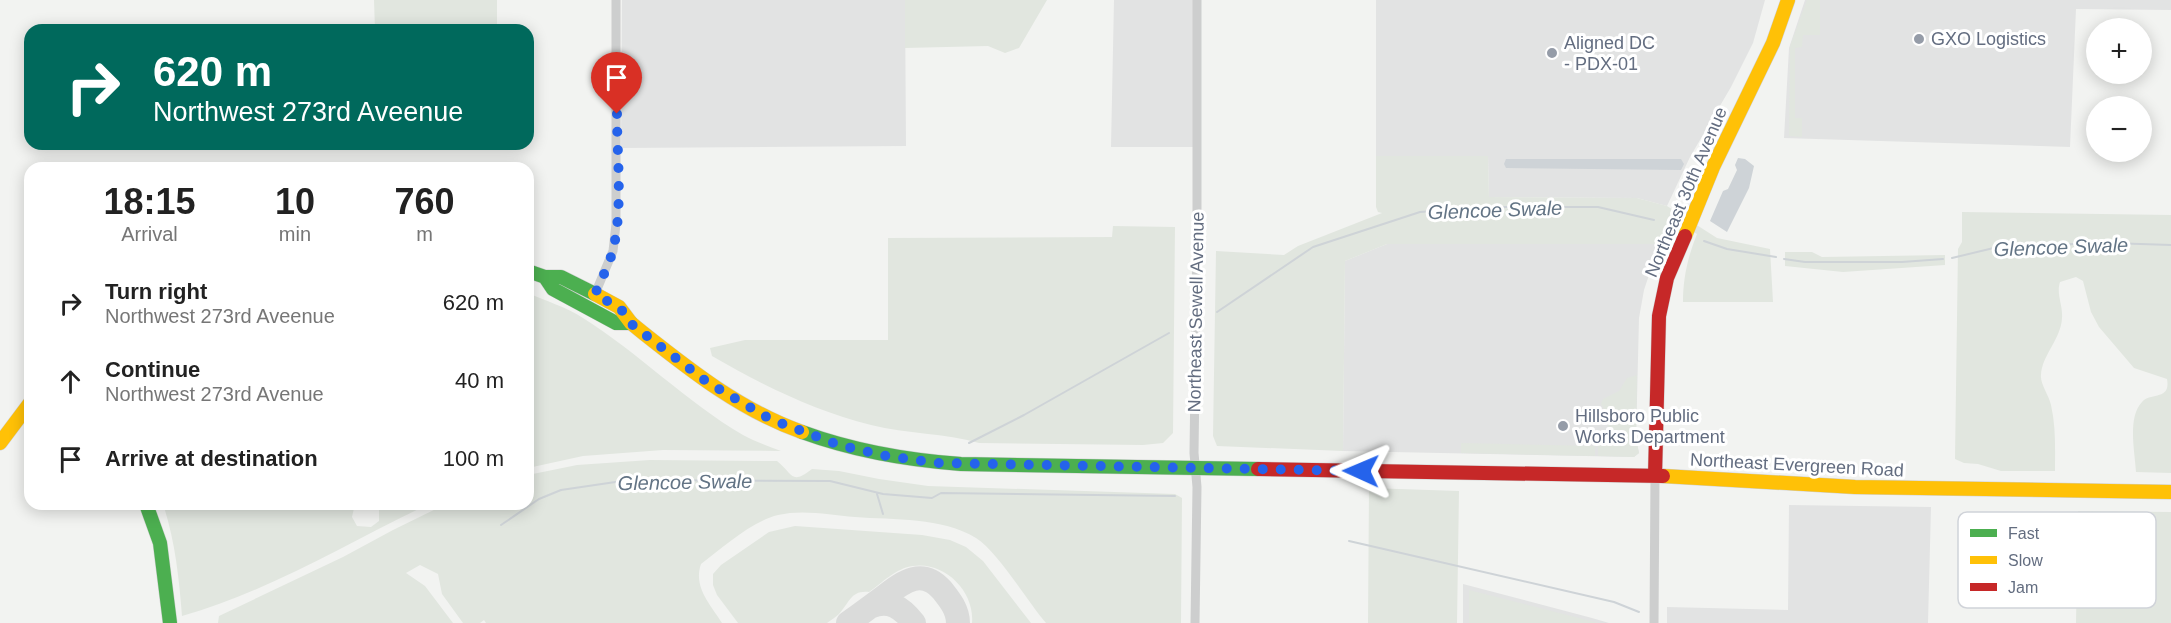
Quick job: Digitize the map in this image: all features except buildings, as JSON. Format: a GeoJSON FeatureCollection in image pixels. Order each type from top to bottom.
{"type":"FeatureCollection","features":[{"type":"Feature","properties":{"kind":"main road","name":"Northeast 30th Avenue"},"geometry":{"type":"LineString","coordinates":[[1655,476],[1657,339],[1659,316],[1667,279],[1709,174],[1773,43],[1788,0]]}},
{"type":"Feature","properties":{"kind":"main road","name":"Northeast Evergreen Road"},"geometry":{"type":"LineString","coordinates":[[534,273],[545,277],[561,277],[621,309],[630,323],[707,382],[748,408],[792,429],[863,451],[912,461],[961,464],[1655,476],[1855,488],[2171,492]]}},
{"type":"Feature","properties":{"kind":"main road","name":"Northeast Evergreen Road"},"geometry":{"type":"LineString","coordinates":[[545,277],[554,289],[616,323],[630,323]]}},
{"type":"Feature","properties":{"kind":"main road"},"geometry":{"type":"LineString","coordinates":[[0,443],[24,411]]}},
{"type":"Feature","properties":{"kind":"main road"},"geometry":{"type":"LineString","coordinates":[[148,510],[160,543],[170,623]]}},
{"type":"Feature","properties":{"kind":"street"},"geometry":{"type":"LineString","coordinates":[[595,294],[613,251],[618,199],[616,0]]}},
{"type":"Feature","properties":{"kind":"street","name":"Northeast Sewell Avenue"},"geometry":{"type":"LineString","coordinates":[[1195,623],[1197,0]]}},
{"type":"Feature","properties":{"kind":"street","name":"Northeast 30th Avenue"},"geometry":{"type":"LineString","coordinates":[[1654,623],[1655,476]]}},
{"type":"Feature","properties":{"kind":"shaded area"},"geometry":{"type":"Polygon","coordinates":[[[374,0],[497,0],[497,24],[375,24],[374,0]]]}},
{"type":"Feature","properties":{"kind":"shaded area"},"geometry":{"type":"Polygon","coordinates":[[[622,0],[905,0],[906,146],[621,148],[622,0]]]}},
{"type":"Feature","properties":{"kind":"shaded area"},"geometry":{"type":"Polygon","coordinates":[[[905,0],[1047,0],[1019,48],[1005,53],[988,46],[905,48],[905,0]]]}},
{"type":"Feature","properties":{"kind":"shaded area"},"geometry":{"type":"Polygon","coordinates":[[[1114,0],[1193,0],[1195,147],[1111,147],[1114,0]]]}},
{"type":"Feature","properties":{"kind":"shaded area"},"geometry":{"type":"Polygon","coordinates":[[[1376,0],[1765,0],[1753,43],[1731,87],[1690,157],[1667,206],[1637,198],[1489,197],[1488,156],[1376,156],[1376,0]]]}},
{"type":"Feature","properties":{"kind":"shaded area"},"geometry":{"type":"Polygon","coordinates":[[[1805,0],[2171,0],[2171,10],[2076,9],[2070,147],[1784,138],[1789,48],[1805,0]]]}},
{"type":"Feature","properties":{"kind":"shaded area"},"geometry":{"type":"Polygon","coordinates":[[[1807,0],[1820,0],[1820,35],[1803,35],[1802,47],[1795,48],[1795,118],[1802,118],[1802,137],[1789,136],[1790,46],[1807,0]]]}},
{"type":"Feature","properties":{"kind":"shaded area"},"geometry":{"type":"Polygon","coordinates":[[[1376,156],[1488,156],[1489,197],[1637,198],[1667,206],[1717,238],[1770,249],[1773,302],[1683,302],[1687,267],[1697,234],[1676,221],[1671,244],[1387,244],[1345,261],[1343,451],[1217,446],[1213,436],[1216,251],[1284,255],[1298,246],[1382,213],[1378,212],[1376,207],[1376,156]]]}},
{"type":"Feature","properties":{"kind":"shaded area"},"geometry":{"type":"Polygon","coordinates":[[[1738,158],[1745,159],[1754,166],[1749,188],[1727,232],[1710,221],[1723,191],[1728,189],[1737,170],[1735,165],[1738,158]]]}},
{"type":"Feature","properties":{"kind":"shaded area"},"geometry":{"type":"Polygon","coordinates":[[[1506,159],[1681,159],[1684,164],[1681,170],[1506,168],[1504,164],[1506,159]]]}},
{"type":"Feature","properties":{"kind":"shaded area"},"geometry":{"type":"Polygon","coordinates":[[[1962,212],[2171,215],[2171,473],[2136,472],[2133,436],[2137,409],[2146,399],[2166,390],[2167,379],[2134,368],[2099,327],[2091,312],[2083,281],[2076,277],[2060,282],[2061,326],[2041,375],[2053,413],[2055,471],[2001,471],[1955,459],[1958,249],[1962,242],[1962,212]]]}},
{"type":"Feature","properties":{"kind":"shaded area"},"geometry":{"type":"Polygon","coordinates":[[[1113,226],[1175,227],[1173,433],[1163,443],[1143,445],[979,443],[953,437],[885,428],[809,405],[712,356],[710,348],[745,340],[888,340],[888,238],[1112,237],[1113,226]]]}},
{"type":"Feature","properties":{"kind":"shaded area"},"geometry":{"type":"Polygon","coordinates":[[[1387,244],[1671,244],[1661,269],[1652,266],[1644,290],[1639,318],[1636,439],[1639,453],[1634,457],[1343,451],[1345,261],[1387,244]]]}},
{"type":"Feature","properties":{"kind":"shaded area"},"geometry":{"type":"Polygon","coordinates":[[[1785,252],[1812,252],[1822,257],[1945,255],[1945,265],[1843,272],[1785,266],[1785,252]]]}},
{"type":"Feature","properties":{"kind":"shaded area"},"geometry":{"type":"Polygon","coordinates":[[[534,295],[583,318],[722,422],[747,437],[781,451],[663,450],[583,456],[534,467],[534,295]]]}},
{"type":"Feature","properties":{"kind":"shaded area"},"geometry":{"type":"Polygon","coordinates":[[[1637,375],[1636,439],[1639,453],[1634,457],[1598,456],[1598,443],[1608,439],[1608,416],[1601,404],[1603,399],[1619,391],[1627,378],[1637,375]]]}},
{"type":"Feature","properties":{"kind":"shaded area"},"geometry":{"type":"Polygon","coordinates":[[[1461,443],[1595,446],[1595,456],[1461,453],[1461,443]]]}},
{"type":"Feature","properties":{"kind":"shaded area"},"geometry":{"type":"Polygon","coordinates":[[[650,460],[777,461],[796,477],[812,469],[839,471],[928,486],[1175,494],[1182,498],[1181,623],[1046,623],[994,554],[976,538],[963,531],[917,521],[807,512],[787,513],[768,518],[738,536],[701,564],[699,580],[701,588],[722,623],[486,623],[484,620],[480,623],[463,623],[442,594],[438,574],[420,565],[406,573],[425,586],[453,623],[218,623],[219,616],[343,557],[434,510],[534,510],[534,474],[577,465],[650,460]]]}},
{"type":"Feature","properties":{"kind":"shaded area"},"geometry":{"type":"Polygon","coordinates":[[[1369,488],[1459,491],[1457,623],[1368,623],[1369,488]]]}},
{"type":"Feature","properties":{"kind":"shaded area"},"geometry":{"type":"Polygon","coordinates":[[[1789,505],[1931,507],[1928,623],[1667,623],[1667,607],[1788,610],[1789,505]]]}},
{"type":"Feature","properties":{"kind":"shaded area"},"geometry":{"type":"Polygon","coordinates":[[[165,510],[354,510],[352,517],[357,526],[371,527],[379,521],[379,510],[417,510],[277,580],[215,606],[182,616],[171,531],[165,510]]]}},
{"type":"Feature","properties":{"kind":"shaded area"},"geometry":{"type":"Polygon","coordinates":[[[2078,511],[2171,512],[2171,623],[2076,623],[2076,608],[2156,608],[2156,512],[2078,511]]]}},
{"type":"Feature","properties":{"kind":"shaded area"},"geometry":{"type":"Polygon","coordinates":[[[795,526],[922,535],[950,540],[966,547],[983,561],[1031,623],[972,623],[972,611],[968,600],[955,581],[936,568],[913,566],[889,576],[869,592],[854,595],[839,614],[827,623],[738,623],[717,595],[713,585],[713,574],[721,565],[769,532],[795,526]]]}},
{"type":"Feature","properties":{"kind":"shaded area"},"geometry":{"type":"Polygon","coordinates":[[[1463,584],[1592,618],[1609,623],[1463,623],[1463,584]]]}},
{"type":"Feature","properties":{"kind":"shaded area"},"geometry":{"type":"Polygon","coordinates":[[[1469,590],[1598,623],[1469,623],[1469,590]]]}},
{"type":"Feature","properties":{"kind":"waterway","name":"Glencoe Swale"},"geometry":{"type":"LineString","coordinates":[[1217,312],[1313,247],[1420,212],[1490,207],[1598,207],[1654,220]]}},
{"type":"Feature","properties":{"kind":"waterway","name":"Glencoe Swale"},"geometry":{"type":"LineString","coordinates":[[1704,241],[1727,249],[1776,257]]}},
{"type":"Feature","properties":{"kind":"waterway","name":"Glencoe Swale"},"geometry":{"type":"LineString","coordinates":[[1952,258],[2002,246],[2110,243],[2171,245]]}},
{"type":"Feature","properties":{"kind":"waterway","name":"Glencoe Swale"},"geometry":{"type":"LineString","coordinates":[[1784,259],[1805,262],[1902,262],[1943,259]]}},
{"type":"Feature","properties":{"kind":"waterway","name":"Glencoe Swale"},"geometry":{"type":"LineString","coordinates":[[969,443],[1024,415],[1169,333]]}},
{"type":"Feature","properties":{"kind":"waterway","name":"Glencoe Swale"},"geometry":{"type":"LineString","coordinates":[[534,502],[561,490],[629,480],[830,481],[883,494],[932,498],[941,493],[1175,496]]}},
{"type":"Feature","properties":{"kind":"waterway","name":"Glencoe Swale"},"geometry":{"type":"LineString","coordinates":[[877,494],[883,514]]}},
{"type":"Feature","properties":{"kind":"waterway","name":"Glencoe Swale"},"geometry":{"type":"LineString","coordinates":[[501,525],[523,510]]}},
{"type":"Feature","properties":{"kind":"waterway"},"geometry":{"type":"LineString","coordinates":[[1349,541],[1614,602],[1639,612]]}},
{"type":"Feature","properties":{"kind":"taxiway"},"geometry":{"type":"LineString","coordinates":[[848,623],[896,587],[919,578],[934,583],[942,590],[955,609],[958,623]]}},
{"type":"Feature","properties":{"kind":"taxiway"},"geometry":{"type":"LineString","coordinates":[[870,607],[877,604],[895,606],[914,623]]}},
{"type":"Feature","properties":{"kind":"traffic: fast"},"geometry":{"type":"LineString","coordinates":[[534,273],[545,277],[553,289],[616,323],[631,323]]}},
{"type":"Feature","properties":{"kind":"traffic: fast"},"geometry":{"type":"LineString","coordinates":[[545,277],[561,277],[595,294]]}},
{"type":"Feature","properties":{"kind":"traffic: fast"},"geometry":{"type":"LineString","coordinates":[[802,432],[880,454],[961,464],[1258,469]]}},
{"type":"Feature","properties":{"kind":"traffic: fast"},"geometry":{"type":"LineString","coordinates":[[148,510],[160,543],[170,623]]}},
{"type":"Feature","properties":{"kind":"traffic: slow"},"geometry":{"type":"LineString","coordinates":[[1685,236],[1713,167],[1773,43],[1788,0]]}},
{"type":"Feature","properties":{"kind":"traffic: slow"},"geometry":{"type":"LineString","coordinates":[[595,294],[619,307],[631,323],[718,389],[759,413],[802,432]]}},
{"type":"Feature","properties":{"kind":"traffic: slow"},"geometry":{"type":"LineString","coordinates":[[0,443],[24,411]]}},
{"type":"Feature","properties":{"kind":"traffic: slow"},"geometry":{"type":"LineString","coordinates":[[1663,476],[1855,487],[2171,492]]}},
{"type":"Feature","properties":{"kind":"traffic: jam"},"geometry":{"type":"LineString","coordinates":[[1655,476],[1659,316],[1667,278],[1685,236]]}},
{"type":"Feature","properties":{"kind":"traffic: jam"},"geometry":{"type":"LineString","coordinates":[[1258,469],[1663,476]]}},
{"type":"Feature","properties":{"kind":"place","name":"GXO Logistics"},"geometry":{"type":"Point","coordinates":[1919,39]}},
{"type":"Feature","properties":{"kind":"place","name":"Aligned DC - PDX-01"},"geometry":{"type":"Point","coordinates":[1552,53]}},
{"type":"Feature","properties":{"kind":"place","name":"Hillsboro Public Works Department"},"geometry":{"type":"Point","coordinates":[1563,426]}},
{"type":"Feature","properties":{"kind":"route"},"geometry":{"type":"LineString","coordinates":[[617,114],[618,199],[615,238],[613,251],[595,294],[621,309],[630,323],[707,382],[770,419],[839,445],[912,461],[961,464],[1361,471]]}}]}
